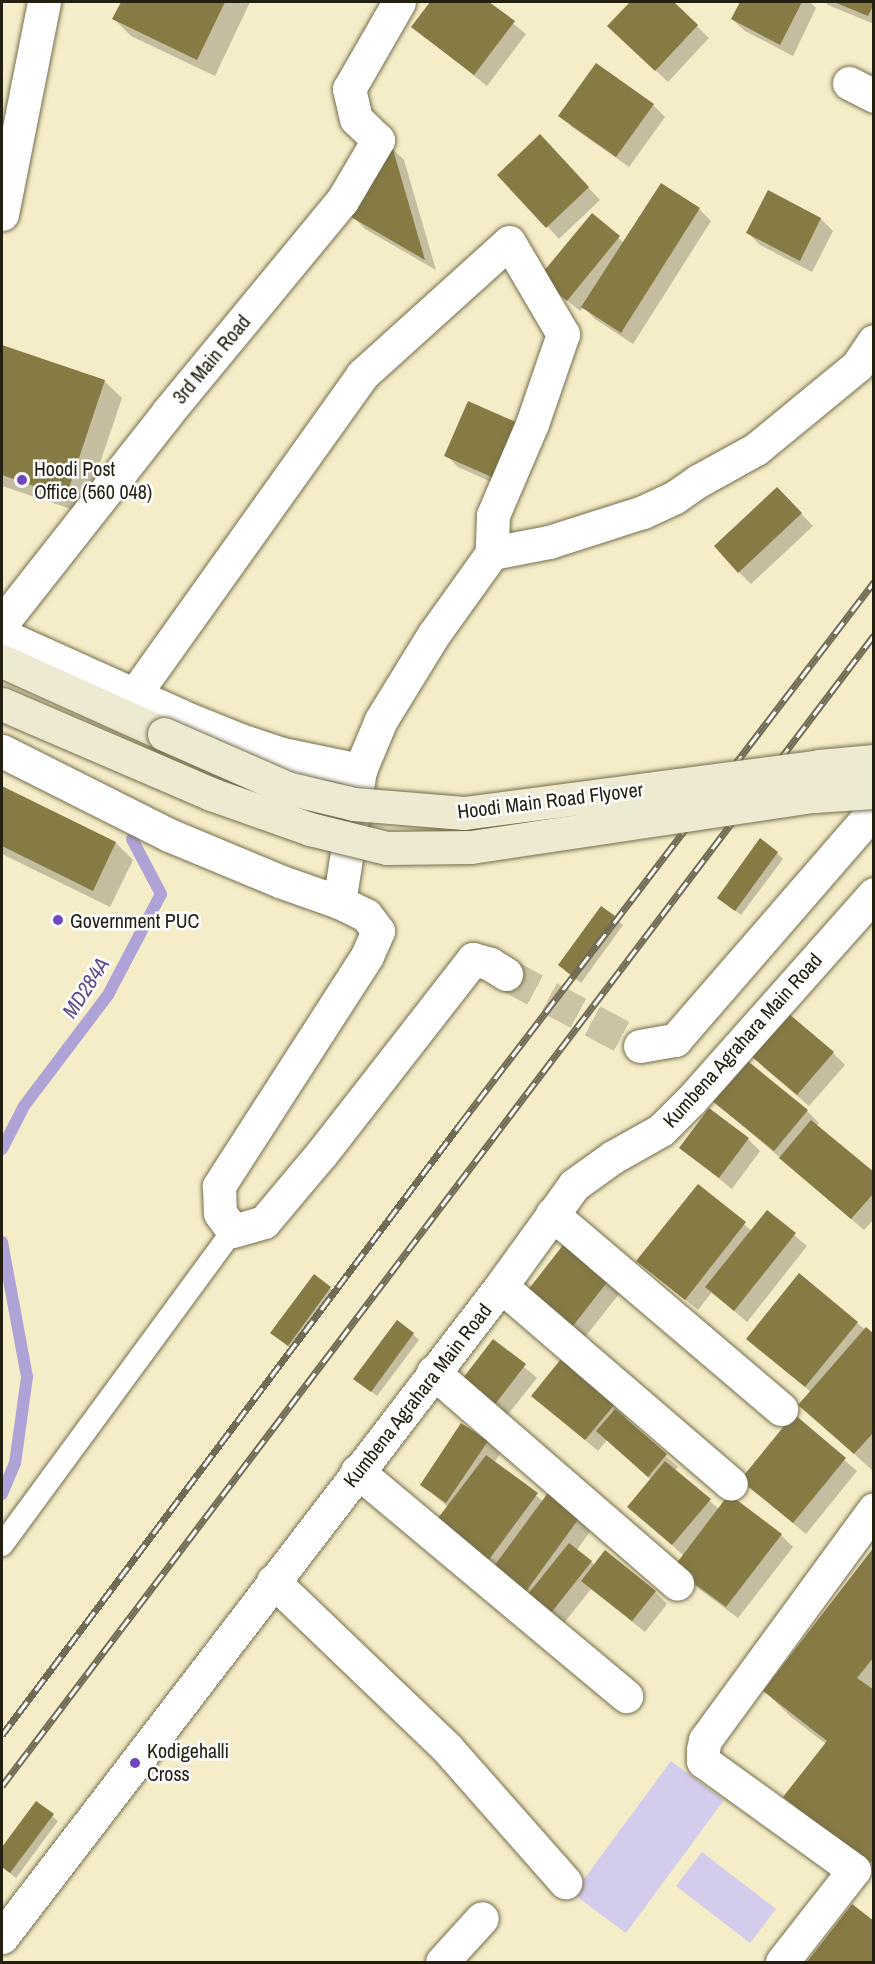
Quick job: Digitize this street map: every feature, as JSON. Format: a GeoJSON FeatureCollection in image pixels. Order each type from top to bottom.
{"type":"FeatureCollection","features":[{"type":"Feature","properties":{"kind":"main road","name":"Hoodi Main Road Flyover"},"geometry":{"type":"LineString","coordinates":[[2,661],[287,788],[354,804],[464,813],[819,766],[873,761]]}},
{"type":"Feature","properties":{"kind":"main road","name":"Hoodi Main Road Flyover"},"geometry":{"type":"LineString","coordinates":[[2,704],[210,794],[310,829],[387,848],[471,847],[814,796],[873,792]]}},
{"type":"Feature","properties":{"kind":"street"},"geometry":{"type":"LineString","coordinates":[[2,214],[44,2]]}},
{"type":"Feature","properties":{"kind":"street","name":"3rd Main Road"},"geometry":{"type":"LineString","coordinates":[[2,623],[167,413],[342,201],[378,140],[356,119],[349,89],[399,2]]}},
{"type":"Feature","properties":{"kind":"street"},"geometry":{"type":"LineString","coordinates":[[134,695],[362,375],[509,242],[563,334],[532,424],[493,515],[492,553],[434,634],[381,720],[360,770],[339,902]]}},
{"type":"Feature","properties":{"kind":"street"},"geometry":{"type":"LineString","coordinates":[[492,553],[549,542],[644,512],[675,497],[698,481],[756,449],[857,366],[873,341]]}},
{"type":"Feature","properties":{"kind":"street"},"geometry":{"type":"LineString","coordinates":[[2,634],[134,695],[240,740],[282,754],[360,770]]}},
{"type":"Feature","properties":{"kind":"street"},"geometry":{"type":"LineString","coordinates":[[2,751],[169,835],[282,882],[339,902],[366,915],[378,932],[366,956],[219,1186],[220,1213],[233,1231],[264,1222],[322,1153],[473,959],[490,964],[506,974]]}},
{"type":"Feature","properties":{"kind":"street"},"geometry":{"type":"LineString","coordinates":[[640,1046],[675,1040],[873,810]]}},
{"type":"Feature","properties":{"kind":"street","name":"Kumbena Agrahara Main Road"},"geometry":{"type":"LineString","coordinates":[[2,1937],[433,1372],[501,1287],[574,1185],[614,1157],[661,1130],[692,1099],[873,894]]}},
{"type":"Feature","properties":{"kind":"street"},"geometry":{"type":"LineString","coordinates":[[552,1214],[782,1409]]}},
{"type":"Feature","properties":{"kind":"street"},"geometry":{"type":"LineString","coordinates":[[501,1287],[732,1484]]}},
{"type":"Feature","properties":{"kind":"street"},"geometry":{"type":"LineString","coordinates":[[433,1372],[677,1583]]}},
{"type":"Feature","properties":{"kind":"street"},"geometry":{"type":"LineString","coordinates":[[357,1471],[626,1696]]}},
{"type":"Feature","properties":{"kind":"street"},"geometry":{"type":"LineString","coordinates":[[782,1962],[854,1870],[703,1761],[705,1740],[873,1509]]}},
{"type":"Feature","properties":{"kind":"street"},"geometry":{"type":"LineString","coordinates":[[273,1581],[447,1748],[565,1882]]}},
{"type":"Feature","properties":{"kind":"street"},"geometry":{"type":"LineString","coordinates":[[442,1962],[482,1918]]}},
{"type":"Feature","properties":{"kind":"lane"},"geometry":{"type":"LineString","coordinates":[[2,1545],[233,1231]]}},
{"type":"Feature","properties":{"kind":"shaded area"},"geometry":{"type":"Polygon","coordinates":[[[671,1761],[724,1800],[626,1933],[573,1894],[671,1761]]]}},
{"type":"Feature","properties":{"kind":"shaded area"},"geometry":{"type":"Polygon","coordinates":[[[702,1852],[776,1909],[750,1943],[676,1886],[702,1852]]]}},
{"type":"Feature","properties":{"kind":"building"},"geometry":{"type":"Polygon","coordinates":[[[121,2],[225,2],[197,60],[112,19],[121,2]]]}},
{"type":"Feature","properties":{"kind":"building"},"geometry":{"type":"Polygon","coordinates":[[[430,2],[489,2],[515,21],[474,75],[411,27],[430,2]]]}},
{"type":"Feature","properties":{"kind":"building"},"geometry":{"type":"Polygon","coordinates":[[[630,2],[674,2],[698,25],[655,71],[607,26],[630,2]]]}},
{"type":"Feature","properties":{"kind":"building"},"geometry":{"type":"Polygon","coordinates":[[[740,2],[802,2],[780,45],[731,19],[740,2]]]}},
{"type":"Feature","properties":{"kind":"building"},"geometry":{"type":"Polygon","coordinates":[[[834,2],[874,2],[874,4],[868,16],[834,2]]]}},
{"type":"Feature","properties":{"kind":"building"},"geometry":{"type":"Polygon","coordinates":[[[596,63],[654,104],[616,157],[558,116],[596,63]]]}},
{"type":"Feature","properties":{"kind":"building"},"geometry":{"type":"Polygon","coordinates":[[[540,134],[589,187],[546,228],[497,175],[540,134]]]}},
{"type":"Feature","properties":{"kind":"building"},"geometry":{"type":"Polygon","coordinates":[[[392,146],[425,260],[351,217],[392,146]]]}},
{"type":"Feature","properties":{"kind":"building"},"geometry":{"type":"Polygon","coordinates":[[[661,183],[700,208],[621,333],[581,307],[661,183]]]}},
{"type":"Feature","properties":{"kind":"building"},"geometry":{"type":"Polygon","coordinates":[[[768,190],[821,218],[800,261],[746,233],[768,190]]]}},
{"type":"Feature","properties":{"kind":"building"},"geometry":{"type":"Polygon","coordinates":[[[592,213],[620,236],[567,301],[539,277],[592,213]]]}},
{"type":"Feature","properties":{"kind":"building"},"geometry":{"type":"Polygon","coordinates":[[[2,345],[105,380],[66,497],[2,475],[2,345]]]}},
{"type":"Feature","properties":{"kind":"building"},"geometry":{"type":"Polygon","coordinates":[[[468,401],[518,423],[494,478],[444,456],[468,401]]]}},
{"type":"Feature","properties":{"kind":"building"},"geometry":{"type":"Polygon","coordinates":[[[777,487],[802,513],[738,573],[714,546],[777,487]]]}},
{"type":"Feature","properties":{"kind":"building"},"geometry":{"type":"Polygon","coordinates":[[[2,786],[116,842],[93,891],[2,846],[2,786]]]}},
{"type":"Feature","properties":{"kind":"building"},"geometry":{"type":"Polygon","coordinates":[[[760,838],[778,852],[735,911],[717,898],[760,838]]]}},
{"type":"Feature","properties":{"kind":"building"},"geometry":{"type":"Polygon","coordinates":[[[601,906],[618,918],[575,978],[558,965],[601,906]]]}},
{"type":"Feature","properties":{"kind":"building"},"geometry":{"type":"Polygon","coordinates":[[[782,1008],[834,1052],[797,1095],[745,1051],[782,1008]]]}},
{"type":"Feature","properties":{"kind":"building"},"geometry":{"type":"Polygon","coordinates":[[[744,1058],[808,1110],[774,1151],[711,1100],[744,1058]]]}},
{"type":"Feature","properties":{"kind":"building"},"geometry":{"type":"Polygon","coordinates":[[[709,1108],[749,1138],[719,1178],[679,1148],[709,1108]]]}},
{"type":"Feature","properties":{"kind":"building"},"geometry":{"type":"Polygon","coordinates":[[[811,1120],[874,1172],[874,1193],[851,1219],[779,1158],[811,1120]]]}},
{"type":"Feature","properties":{"kind":"building"},"geometry":{"type":"Polygon","coordinates":[[[698,1184],[746,1222],[685,1300],[636,1261],[698,1184]]]}},
{"type":"Feature","properties":{"kind":"building"},"geometry":{"type":"Polygon","coordinates":[[[767,1210],[796,1233],[734,1311],[705,1287],[767,1210]]]}},
{"type":"Feature","properties":{"kind":"building"},"geometry":{"type":"Polygon","coordinates":[[[567,1240],[612,1276],[569,1331],[524,1295],[567,1240]]]}},
{"type":"Feature","properties":{"kind":"building"},"geometry":{"type":"Polygon","coordinates":[[[799,1273],[858,1322],[805,1387],[746,1339],[799,1273]]]}},
{"type":"Feature","properties":{"kind":"building"},"geometry":{"type":"Polygon","coordinates":[[[314,1274],[331,1287],[288,1346],[270,1333],[314,1274]]]}},
{"type":"Feature","properties":{"kind":"building"},"geometry":{"type":"Polygon","coordinates":[[[397,1320],[414,1333],[371,1392],[353,1379],[397,1320]]]}},
{"type":"Feature","properties":{"kind":"building"},"geometry":{"type":"Polygon","coordinates":[[[866,1327],[874,1334],[874,1432],[854,1454],[798,1405],[866,1327]]]}},
{"type":"Feature","properties":{"kind":"building"},"geometry":{"type":"Polygon","coordinates":[[[493,1339],[526,1364],[493,1407],[460,1382],[493,1339]]]}},
{"type":"Feature","properties":{"kind":"building"},"geometry":{"type":"Polygon","coordinates":[[[561,1359],[615,1404],[585,1440],[531,1396],[561,1359]]]}},
{"type":"Feature","properties":{"kind":"building"},"geometry":{"type":"Polygon","coordinates":[[[615,1409],[667,1454],[648,1477],[596,1431],[615,1409]]]}},
{"type":"Feature","properties":{"kind":"building"},"geometry":{"type":"Polygon","coordinates":[[[794,1414],[846,1458],[793,1523],[740,1480],[794,1414]]]}},
{"type":"Feature","properties":{"kind":"building"},"geometry":{"type":"Polygon","coordinates":[[[461,1423],[488,1441],[446,1503],[420,1485],[461,1423]]]}},
{"type":"Feature","properties":{"kind":"building"},"geometry":{"type":"Polygon","coordinates":[[[486,1455],[538,1493],[485,1565],[432,1526],[486,1455]]]}},
{"type":"Feature","properties":{"kind":"building"},"geometry":{"type":"Polygon","coordinates":[[[665,1461],[711,1499],[672,1545],[627,1507],[665,1461]]]}},
{"type":"Feature","properties":{"kind":"building"},"geometry":{"type":"Polygon","coordinates":[[[553,1486],[585,1510],[522,1597],[489,1573],[553,1486]]]}},
{"type":"Feature","properties":{"kind":"building"},"geometry":{"type":"Polygon","coordinates":[[[729,1494],[782,1534],[726,1607],[673,1568],[729,1494]]]}},
{"type":"Feature","properties":{"kind":"building"},"geometry":{"type":"Polygon","coordinates":[[[569,1543],[592,1561],[547,1618],[524,1599],[569,1543]]]}},
{"type":"Feature","properties":{"kind":"building"},"geometry":{"type":"Polygon","coordinates":[[[874,1547],[874,1657],[857,1678],[874,1690],[874,1859],[869,1864],[783,1797],[827,1741],[763,1691],[874,1547]]]}},
{"type":"Feature","properties":{"kind":"building"},"geometry":{"type":"Polygon","coordinates":[[[605,1550],[656,1591],[632,1621],[581,1581],[605,1550]]]}},
{"type":"Feature","properties":{"kind":"building"},"geometry":{"type":"Polygon","coordinates":[[[36,1801],[54,1814],[10,1873],[2,1867],[2,1847],[36,1801]]]}},
{"type":"Feature","properties":{"kind":"building"},"geometry":{"type":"Polygon","coordinates":[[[852,1904],[874,1921],[874,1962],[807,1962],[852,1904]]]}},
{"type":"Feature","properties":{"kind":"waterway","name":"MD284A"},"geometry":{"type":"LineString","coordinates":[[2,1149],[24,1106],[108,995],[161,894],[132,839]]}},
{"type":"Feature","properties":{"kind":"waterway","name":"MD284A"},"geometry":{"type":"LineString","coordinates":[[2,1242],[27,1377],[15,1463],[2,1494]]}},
{"type":"Feature","properties":{"kind":"tunnel"},"geometry":{"type":"LineString","coordinates":[[506,974],[640,1046]]}},
{"type":"Feature","properties":{"kind":"railway"},"geometry":{"type":"LineString","coordinates":[[2,1735],[461,1123],[874,582]]}},
{"type":"Feature","properties":{"kind":"railway"},"geometry":{"type":"LineString","coordinates":[[2,1786],[874,635]]}},
{"type":"Feature","properties":{"kind":"place","name":"Hoodi Post Office (560 048)"},"geometry":{"type":"Point","coordinates":[22,480]}},
{"type":"Feature","properties":{"kind":"place","name":"Government PUC"},"geometry":{"type":"Point","coordinates":[58,920]}},
{"type":"Feature","properties":{"kind":"place","name":"Kodigehalli Cross"},"geometry":{"type":"Point","coordinates":[135,1763]}}]}
